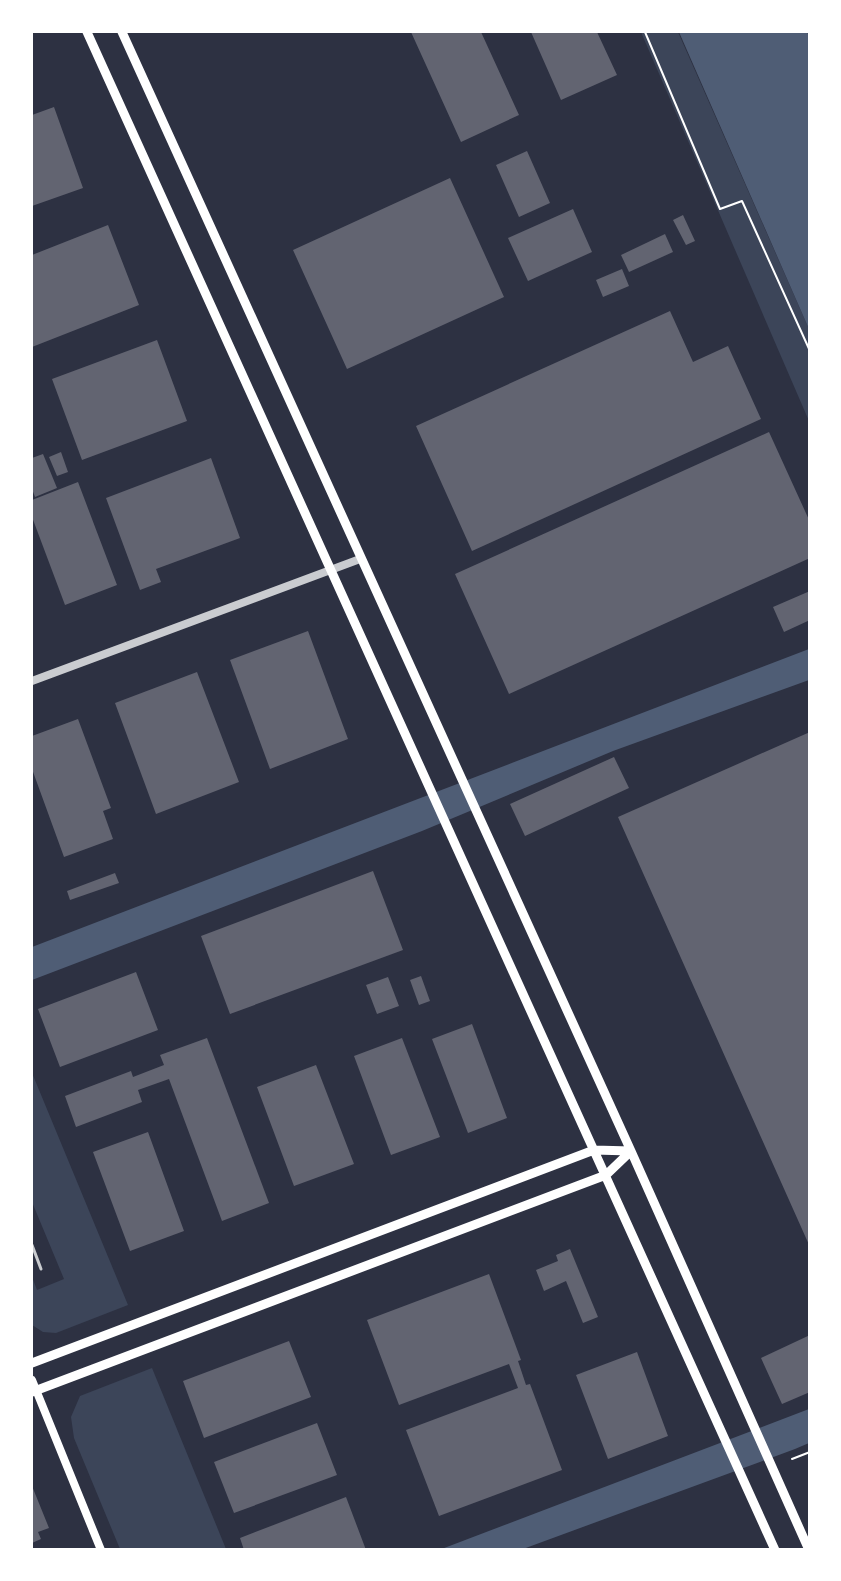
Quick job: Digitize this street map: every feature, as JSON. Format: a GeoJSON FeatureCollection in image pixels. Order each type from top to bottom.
{"type":"FeatureCollection","features":[{"type":"Feature","properties":{"kind":"main road"},"geometry":{"type":"LineString","coordinates":[[87,32],[775,1550]]}},
{"type":"Feature","properties":{"kind":"main road"},"geometry":{"type":"LineString","coordinates":[[122,32],[360,559],[632,1151],[809,1550]]}},
{"type":"Feature","properties":{"kind":"main road"},"geometry":{"type":"LineString","coordinates":[[32,1363],[594,1150],[632,1151]]}},
{"type":"Feature","properties":{"kind":"main road"},"geometry":{"type":"LineString","coordinates":[[34,1391],[606,1175],[632,1151]]}},
{"type":"Feature","properties":{"kind":"main road"},"geometry":{"type":"LineString","coordinates":[[32,1380],[34,1391],[101,1550]]}},
{"type":"Feature","properties":{"kind":"street"},"geometry":{"type":"LineString","coordinates":[[32,681],[360,559]]}},
{"type":"Feature","properties":{"kind":"lane"},"geometry":{"type":"LineString","coordinates":[[32,1245],[41,1269]]}},
{"type":"Feature","properties":{"kind":"path"},"geometry":{"type":"LineString","coordinates":[[645,32],[720,209],[742,201],[810,351]]}},
{"type":"Feature","properties":{"kind":"path"},"geometry":{"type":"LineString","coordinates":[[792,1459],[810,1452]]}},
{"type":"Feature","properties":{"kind":"shaded area"},"geometry":{"type":"Polygon","coordinates":[[[641,32],[678,32],[809,329],[809,421],[641,32]]]}},
{"type":"Feature","properties":{"kind":"shaded area"},"geometry":{"type":"Polygon","coordinates":[[[679,32],[807,32],[809,36],[809,329],[679,32]]]}},
{"type":"Feature","properties":{"kind":"shaded area"},"geometry":{"type":"Polygon","coordinates":[[[809,649],[809,680],[613,751],[422,831],[32,980],[32,947],[809,649]]]}},
{"type":"Feature","properties":{"kind":"shaded area"},"geometry":{"type":"Polygon","coordinates":[[[32,1073],[128,1305],[56,1333],[43,1332],[32,1325],[32,1277],[37,1290],[64,1279],[32,1202],[32,1073]]]}},
{"type":"Feature","properties":{"kind":"shaded area"},"geometry":{"type":"Polygon","coordinates":[[[152,1368],[226,1549],[120,1549],[74,1438],[71,1417],[80,1396],[152,1368]]]}},
{"type":"Feature","properties":{"kind":"shaded area"},"geometry":{"type":"Polygon","coordinates":[[[809,1409],[809,1443],[795,1449],[523,1549],[439,1550],[809,1409]]]}},
{"type":"Feature","properties":{"kind":"building"},"geometry":{"type":"Polygon","coordinates":[[[411,32],[481,32],[519,115],[461,142],[411,32]]]}},
{"type":"Feature","properties":{"kind":"building"},"geometry":{"type":"Polygon","coordinates":[[[531,32],[597,32],[617,75],[561,100],[531,32]]]}},
{"type":"Feature","properties":{"kind":"building"},"geometry":{"type":"Polygon","coordinates":[[[54,107],[83,188],[32,206],[32,115],[54,107]]]}},
{"type":"Feature","properties":{"kind":"building"},"geometry":{"type":"Polygon","coordinates":[[[527,151],[550,203],[519,217],[496,165],[527,151]]]}},
{"type":"Feature","properties":{"kind":"building"},"geometry":{"type":"Polygon","coordinates":[[[450,178],[504,297],[347,369],[293,250],[450,178]]]}},
{"type":"Feature","properties":{"kind":"building"},"geometry":{"type":"Polygon","coordinates":[[[573,209],[592,252],[528,281],[508,238],[573,209]]]}},
{"type":"Feature","properties":{"kind":"building"},"geometry":{"type":"Polygon","coordinates":[[[683,215],[695,241],[686,245],[673,220],[683,215]]]}},
{"type":"Feature","properties":{"kind":"building"},"geometry":{"type":"Polygon","coordinates":[[[108,225],[139,305],[32,347],[32,255],[108,225]]]}},
{"type":"Feature","properties":{"kind":"building"},"geometry":{"type":"Polygon","coordinates":[[[665,234],[673,252],[629,272],[621,255],[665,234]]]}},
{"type":"Feature","properties":{"kind":"building"},"geometry":{"type":"Polygon","coordinates":[[[622,269],[629,286],[603,297],[596,280],[622,269]]]}},
{"type":"Feature","properties":{"kind":"building"},"geometry":{"type":"Polygon","coordinates":[[[670,311],[693,362],[728,346],[761,419],[472,551],[416,426],[670,311]]]}},
{"type":"Feature","properties":{"kind":"building"},"geometry":{"type":"Polygon","coordinates":[[[157,340],[187,421],[82,460],[52,379],[157,340]]]}},
{"type":"Feature","properties":{"kind":"building"},"geometry":{"type":"Polygon","coordinates":[[[769,432],[810,522],[810,558],[509,694],[455,574],[769,432]]]}},
{"type":"Feature","properties":{"kind":"building"},"geometry":{"type":"Polygon","coordinates":[[[61,452],[68,472],[57,476],[49,457],[61,452]]]}},
{"type":"Feature","properties":{"kind":"building"},"geometry":{"type":"Polygon","coordinates":[[[43,454],[57,488],[35,497],[32,489],[32,458],[43,454]]]}},
{"type":"Feature","properties":{"kind":"building"},"geometry":{"type":"Polygon","coordinates":[[[211,458],[240,538],[156,569],[161,582],[140,590],[106,498],[211,458]]]}},
{"type":"Feature","properties":{"kind":"building"},"geometry":{"type":"Polygon","coordinates":[[[78,482],[117,585],[65,605],[32,517],[32,500],[78,482]]]}},
{"type":"Feature","properties":{"kind":"building"},"geometry":{"type":"Polygon","coordinates":[[[810,591],[810,620],[784,632],[773,607],[810,591]]]}},
{"type":"Feature","properties":{"kind":"building"},"geometry":{"type":"Polygon","coordinates":[[[308,631],[348,739],[270,769],[230,660],[308,631]]]}},
{"type":"Feature","properties":{"kind":"building"},"geometry":{"type":"Polygon","coordinates":[[[197,672],[239,782],[156,814],[115,703],[197,672]]]}},
{"type":"Feature","properties":{"kind":"building"},"geometry":{"type":"Polygon","coordinates":[[[78,719],[111,808],[103,811],[113,839],[64,857],[32,769],[32,736],[78,719]]]}},
{"type":"Feature","properties":{"kind":"building"},"geometry":{"type":"Polygon","coordinates":[[[810,732],[810,1247],[618,817],[810,732]]]}},
{"type":"Feature","properties":{"kind":"building"},"geometry":{"type":"Polygon","coordinates":[[[614,757],[629,788],[525,836],[510,804],[614,757]]]}},
{"type":"Feature","properties":{"kind":"building"},"geometry":{"type":"Polygon","coordinates":[[[373,871],[403,950],[230,1014],[201,936],[373,871]]]}},
{"type":"Feature","properties":{"kind":"building"},"geometry":{"type":"Polygon","coordinates":[[[115,873],[119,883],[70,900],[67,891],[115,873]]]}},
{"type":"Feature","properties":{"kind":"building"},"geometry":{"type":"Polygon","coordinates":[[[136,972],[158,1030],[60,1067],[38,1009],[136,972]]]}},
{"type":"Feature","properties":{"kind":"building"},"geometry":{"type":"Polygon","coordinates":[[[421,976],[430,1001],[419,1005],[410,980],[421,976]]]}},
{"type":"Feature","properties":{"kind":"building"},"geometry":{"type":"Polygon","coordinates":[[[388,977],[399,1006],[377,1014],[366,985],[388,977]]]}},
{"type":"Feature","properties":{"kind":"building"},"geometry":{"type":"Polygon","coordinates":[[[472,1024],[507,1118],[468,1133],[432,1039],[472,1024]]]}},
{"type":"Feature","properties":{"kind":"building"},"geometry":{"type":"Polygon","coordinates":[[[207,1038],[269,1203],[222,1221],[169,1079],[138,1090],[142,1102],[76,1127],[65,1096],[131,1071],[133,1077],[164,1065],[160,1055],[207,1038]]]}},
{"type":"Feature","properties":{"kind":"building"},"geometry":{"type":"Polygon","coordinates":[[[402,1038],[440,1137],[391,1155],[354,1056],[402,1038]]]}},
{"type":"Feature","properties":{"kind":"building"},"geometry":{"type":"Polygon","coordinates":[[[316,1065],[354,1164],[294,1186],[257,1087],[316,1065]]]}},
{"type":"Feature","properties":{"kind":"building"},"geometry":{"type":"Polygon","coordinates":[[[148,1132],[184,1231],[130,1251],[93,1152],[148,1132]]]}},
{"type":"Feature","properties":{"kind":"building"},"geometry":{"type":"Polygon","coordinates":[[[570,1249],[598,1317],[583,1323],[566,1281],[544,1291],[536,1270],[558,1261],[556,1255],[570,1249]]]}},
{"type":"Feature","properties":{"kind":"building"},"geometry":{"type":"Polygon","coordinates":[[[489,1274],[521,1360],[518,1361],[526,1385],[530,1384],[562,1470],[439,1516],[406,1430],[518,1388],[509,1364],[399,1405],[367,1320],[489,1274]]]}},
{"type":"Feature","properties":{"kind":"building"},"geometry":{"type":"Polygon","coordinates":[[[810,1335],[810,1392],[782,1404],[761,1358],[810,1335]]]}},
{"type":"Feature","properties":{"kind":"building"},"geometry":{"type":"Polygon","coordinates":[[[289,1341],[311,1397],[204,1438],[183,1381],[289,1341]]]}},
{"type":"Feature","properties":{"kind":"building"},"geometry":{"type":"Polygon","coordinates":[[[637,1352],[668,1436],[608,1459],[576,1375],[637,1352]]]}},
{"type":"Feature","properties":{"kind":"building"},"geometry":{"type":"Polygon","coordinates":[[[317,1423],[337,1475],[234,1513],[214,1462],[317,1423]]]}},
{"type":"Feature","properties":{"kind":"building"},"geometry":{"type":"Polygon","coordinates":[[[32,1486],[49,1528],[38,1532],[41,1539],[32,1543],[32,1486]]]}},
{"type":"Feature","properties":{"kind":"building"},"geometry":{"type":"Polygon","coordinates":[[[346,1497],[366,1550],[244,1550],[240,1538],[346,1497]]]}}]}
